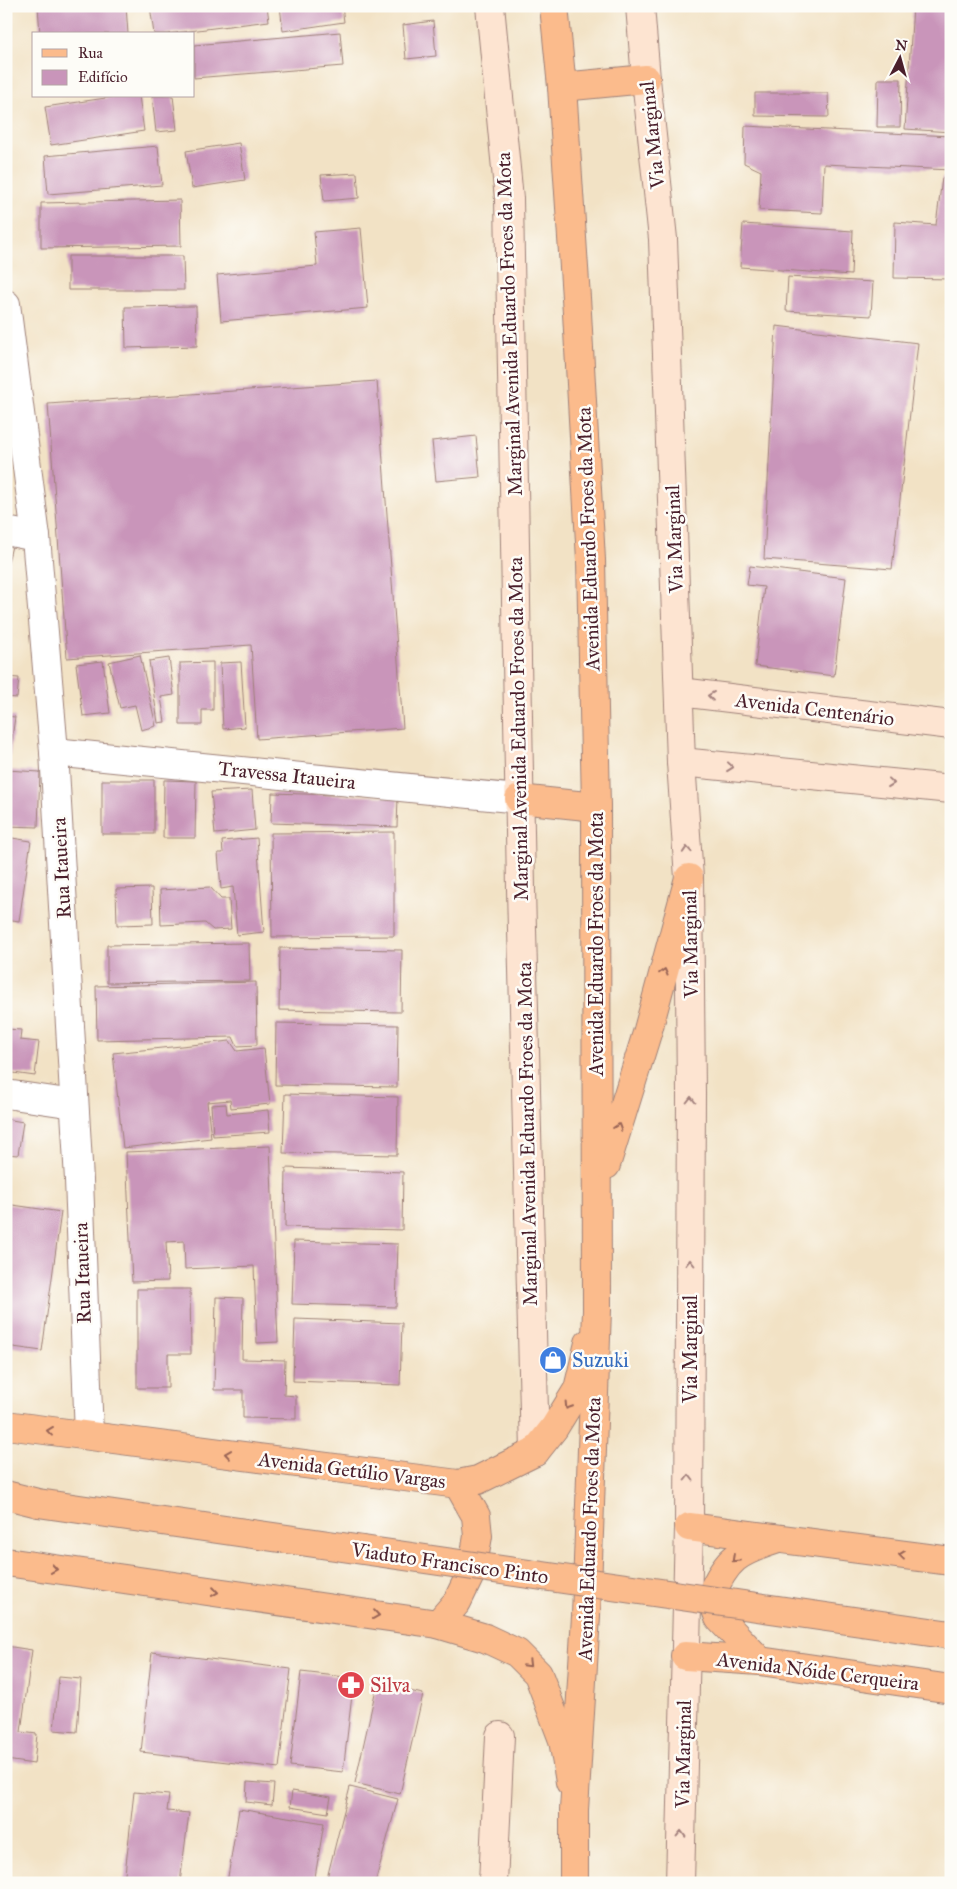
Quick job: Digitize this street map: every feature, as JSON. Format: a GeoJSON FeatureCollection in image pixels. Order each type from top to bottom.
{"type":"FeatureCollection","features":[{"type":"Feature","properties":{"kind":"main road","name":"Avenida Eduardo Froes da Mota"},"geometry":{"type":"LineString","coordinates":[[554,6],[562,87],[591,560],[596,807],[597,1310],[586,1616],[574,1810],[574,1883]]}},
{"type":"Feature","properties":{"kind":"main road"},"geometry":{"type":"LineString","coordinates":[[562,87],[646,79]]}},
{"type":"Feature","properties":{"kind":"main road"},"geometry":{"type":"LineString","coordinates":[[519,799],[596,807]]}},
{"type":"Feature","properties":{"kind":"main road"},"geometry":{"type":"LineString","coordinates":[[598,1190],[648,1030],[689,878]]}},
{"type":"Feature","properties":{"kind":"main road","name":"Avenida Getúlio Vargas"},"geometry":{"type":"LineString","coordinates":[[6,1425],[458,1484],[478,1480],[535,1452],[554,1428],[578,1389],[597,1310]]}},
{"type":"Feature","properties":{"kind":"main road"},"geometry":{"type":"LineString","coordinates":[[438,1624],[458,1602],[472,1571],[478,1536],[476,1516],[458,1484]]}},
{"type":"Feature","properties":{"kind":"main road"},"geometry":{"type":"LineString","coordinates":[[6,1495],[38,1504]]}},
{"type":"Feature","properties":{"kind":"main road"},"geometry":{"type":"LineString","coordinates":[[6,1500],[38,1504]]}},
{"type":"Feature","properties":{"kind":"main road","name":"Viaduto Francisco Pinto"},"geometry":{"type":"LineString","coordinates":[[38,1504],[951,1635]]}},
{"type":"Feature","properties":{"kind":"main road"},"geometry":{"type":"LineString","coordinates":[[689,1526],[951,1561]]}},
{"type":"Feature","properties":{"kind":"main road"},"geometry":{"type":"LineString","coordinates":[[760,1661],[719,1618],[712,1595],[719,1576],[737,1555],[756,1546],[779,1539]]}},
{"type":"Feature","properties":{"kind":"main road"},"geometry":{"type":"LineString","coordinates":[[6,1562],[438,1624],[486,1638],[517,1653],[538,1674],[563,1740],[574,1810]]}},
{"type":"Feature","properties":{"kind":"main road","name":"Avenida Nóide Cerqueira"},"geometry":{"type":"LineString","coordinates":[[685,1656],[760,1661],[951,1689]]}},
{"type":"Feature","properties":{"kind":"street","name":"Marginal Avenida Eduardo Froes da Mota"},"geometry":{"type":"LineString","coordinates":[[490,6],[509,199],[519,799],[535,1452]]}},
{"type":"Feature","properties":{"kind":"street","name":"Via Marginal"},"geometry":{"type":"LineString","coordinates":[[640,6],[663,239],[681,762],[689,878],[691,1084],[689,1526],[680,1883]]}},
{"type":"Feature","properties":{"kind":"street","name":"Rua Itaueira"},"geometry":{"type":"LineString","coordinates":[[6,304],[36,537],[54,752],[74,1104],[88,1435]]}},
{"type":"Feature","properties":{"kind":"street"},"geometry":{"type":"LineString","coordinates":[[6,531],[36,537]]}},
{"type":"Feature","properties":{"kind":"street","name":"Avenida Centenário"},"geometry":{"type":"LineString","coordinates":[[680,692],[951,725]]}},
{"type":"Feature","properties":{"kind":"street","name":"Travessa Itaueira"},"geometry":{"type":"LineString","coordinates":[[54,752],[519,799]]}},
{"type":"Feature","properties":{"kind":"street"},"geometry":{"type":"LineString","coordinates":[[681,762],[951,789]]}},
{"type":"Feature","properties":{"kind":"street"},"geometry":{"type":"LineString","coordinates":[[6,1094],[74,1104]]}},
{"type":"Feature","properties":{"kind":"street"},"geometry":{"type":"LineString","coordinates":[[493,1883],[500,1736]]}},
{"type":"Feature","properties":{"kind":"building"},"geometry":{"type":"Polygon","coordinates":[[[38,6],[126,6],[128,32],[40,32],[38,6]]]}},
{"type":"Feature","properties":{"kind":"building"},"geometry":{"type":"Polygon","coordinates":[[[150,6],[267,6],[269,21],[182,32],[154,32],[150,6]]]}},
{"type":"Feature","properties":{"kind":"building"},"geometry":{"type":"Polygon","coordinates":[[[280,6],[342,6],[344,22],[283,31],[280,6]]]}},
{"type":"Feature","properties":{"kind":"building"},"geometry":{"type":"Polygon","coordinates":[[[913,6],[951,6],[951,132],[905,129],[913,6]]]}},
{"type":"Feature","properties":{"kind":"building"},"geometry":{"type":"Polygon","coordinates":[[[433,21],[436,56],[406,59],[403,25],[433,21]]]}},
{"type":"Feature","properties":{"kind":"building"},"geometry":{"type":"Polygon","coordinates":[[[340,32],[343,66],[195,78],[195,45],[340,32]]]}},
{"type":"Feature","properties":{"kind":"building"},"geometry":{"type":"Polygon","coordinates":[[[878,79],[901,79],[900,127],[877,127],[878,79]]]}},
{"type":"Feature","properties":{"kind":"building"},"geometry":{"type":"Polygon","coordinates":[[[755,93],[828,93],[829,117],[755,116],[755,93]]]}},
{"type":"Feature","properties":{"kind":"building"},"geometry":{"type":"Polygon","coordinates":[[[106,98],[139,98],[144,131],[51,145],[45,107],[106,98]]]}},
{"type":"Feature","properties":{"kind":"building"},"geometry":{"type":"Polygon","coordinates":[[[152,98],[173,98],[177,130],[156,132],[152,98]]]}},
{"type":"Feature","properties":{"kind":"building"},"geometry":{"type":"Polygon","coordinates":[[[745,126],[951,136],[951,170],[824,164],[822,213],[759,210],[761,171],[744,163],[745,126]]]}},
{"type":"Feature","properties":{"kind":"building"},"geometry":{"type":"Polygon","coordinates":[[[239,143],[245,180],[192,188],[186,151],[239,143]]]}},
{"type":"Feature","properties":{"kind":"building"},"geometry":{"type":"Polygon","coordinates":[[[158,146],[162,185],[48,194],[45,156],[158,146]]]}},
{"type":"Feature","properties":{"kind":"building"},"geometry":{"type":"Polygon","coordinates":[[[357,173],[359,198],[324,201],[321,175],[357,173]]]}},
{"type":"Feature","properties":{"kind":"building"},"geometry":{"type":"Polygon","coordinates":[[[942,178],[951,178],[951,279],[894,278],[895,222],[936,225],[942,178]]]}},
{"type":"Feature","properties":{"kind":"building"},"geometry":{"type":"Polygon","coordinates":[[[180,200],[181,246],[41,248],[41,203],[180,200]]]}},
{"type":"Feature","properties":{"kind":"building"},"geometry":{"type":"Polygon","coordinates":[[[743,224],[853,231],[851,275],[740,267],[743,224]]]}},
{"type":"Feature","properties":{"kind":"building"},"geometry":{"type":"Polygon","coordinates":[[[361,228],[368,308],[221,321],[217,275],[317,266],[314,232],[361,228]]]}},
{"type":"Feature","properties":{"kind":"building"},"geometry":{"type":"Polygon","coordinates":[[[68,256],[183,256],[184,290],[68,290],[68,256]]]}},
{"type":"Feature","properties":{"kind":"building"},"geometry":{"type":"Polygon","coordinates":[[[788,277],[873,282],[871,316],[786,311],[788,277]]]}},
{"type":"Feature","properties":{"kind":"building"},"geometry":{"type":"Polygon","coordinates":[[[196,306],[197,346],[126,348],[125,307],[196,306]]]}},
{"type":"Feature","properties":{"kind":"building"},"geometry":{"type":"Polygon","coordinates":[[[776,326],[918,343],[892,569],[764,559],[776,326]]]}},
{"type":"Feature","properties":{"kind":"building"},"geometry":{"type":"Polygon","coordinates":[[[377,381],[403,728],[257,739],[251,645],[67,658],[48,404],[377,381]]]}},
{"type":"Feature","properties":{"kind":"building"},"geometry":{"type":"Polygon","coordinates":[[[476,436],[480,477],[436,481],[432,441],[476,436]]]}},
{"type":"Feature","properties":{"kind":"building"},"geometry":{"type":"Polygon","coordinates":[[[6,544],[12,546],[7,566],[6,566],[6,544]]]}},
{"type":"Feature","properties":{"kind":"building"},"geometry":{"type":"Polygon","coordinates":[[[750,566],[846,578],[834,676],[755,666],[764,587],[747,585],[750,566]]]}},
{"type":"Feature","properties":{"kind":"building"},"geometry":{"type":"Polygon","coordinates":[[[140,655],[156,726],[141,730],[135,705],[120,708],[109,662],[140,655]]]}},
{"type":"Feature","properties":{"kind":"building"},"geometry":{"type":"Polygon","coordinates":[[[169,658],[174,695],[161,697],[165,722],[158,723],[149,661],[169,658]]]}},
{"type":"Feature","properties":{"kind":"building"},"geometry":{"type":"Polygon","coordinates":[[[103,661],[110,713],[83,716],[76,664],[103,661]]]}},
{"type":"Feature","properties":{"kind":"building"},"geometry":{"type":"Polygon","coordinates":[[[213,662],[213,710],[202,710],[202,725],[180,725],[180,663],[213,662]]]}},
{"type":"Feature","properties":{"kind":"building"},"geometry":{"type":"Polygon","coordinates":[[[241,662],[245,727],[223,729],[220,663],[241,662]]]}},
{"type":"Feature","properties":{"kind":"building"},"geometry":{"type":"Polygon","coordinates":[[[6,677],[19,678],[17,698],[6,697],[6,677]]]}},
{"type":"Feature","properties":{"kind":"building"},"geometry":{"type":"Polygon","coordinates":[[[6,716],[15,717],[9,760],[6,760],[6,716]]]}},
{"type":"Feature","properties":{"kind":"building"},"geometry":{"type":"Polygon","coordinates":[[[6,770],[40,772],[38,827],[6,826],[6,770]]]}},
{"type":"Feature","properties":{"kind":"building"},"geometry":{"type":"Polygon","coordinates":[[[102,780],[154,780],[154,834],[102,834],[102,780]]]}},
{"type":"Feature","properties":{"kind":"building"},"geometry":{"type":"Polygon","coordinates":[[[164,780],[196,781],[195,838],[163,838],[164,780]]]}},
{"type":"Feature","properties":{"kind":"building"},"geometry":{"type":"Polygon","coordinates":[[[252,790],[255,830],[215,834],[211,792],[252,790]]]}},
{"type":"Feature","properties":{"kind":"building"},"geometry":{"type":"Polygon","coordinates":[[[272,793],[398,797],[397,827],[271,823],[272,793]]]}},
{"type":"Feature","properties":{"kind":"building"},"geometry":{"type":"Polygon","coordinates":[[[394,832],[394,936],[272,937],[271,833],[394,832]]]}},
{"type":"Feature","properties":{"kind":"building"},"geometry":{"type":"Polygon","coordinates":[[[6,837],[31,841],[19,921],[6,919],[6,837]]]}},
{"type":"Feature","properties":{"kind":"building"},"geometry":{"type":"Polygon","coordinates":[[[257,838],[264,932],[237,935],[233,887],[221,889],[218,853],[223,853],[222,841],[257,838]]]}},
{"type":"Feature","properties":{"kind":"building"},"geometry":{"type":"Polygon","coordinates":[[[210,887],[221,899],[229,899],[231,929],[213,930],[205,923],[161,925],[160,890],[210,887]]]}},
{"type":"Feature","properties":{"kind":"building"},"geometry":{"type":"Polygon","coordinates":[[[152,888],[153,924],[117,925],[116,889],[152,888]]]}},
{"type":"Feature","properties":{"kind":"building"},"geometry":{"type":"Polygon","coordinates":[[[249,943],[250,981],[107,983],[107,945],[249,943]]]}},
{"type":"Feature","properties":{"kind":"building"},"geometry":{"type":"Polygon","coordinates":[[[280,948],[402,950],[401,1012],[279,1010],[280,948]]]}},
{"type":"Feature","properties":{"kind":"building"},"geometry":{"type":"Polygon","coordinates":[[[256,982],[257,1045],[237,1046],[233,1037],[97,1040],[96,986],[256,982]]]}},
{"type":"Feature","properties":{"kind":"building"},"geometry":{"type":"Polygon","coordinates":[[[276,1023],[398,1025],[397,1087],[275,1085],[276,1023]]]}},
{"type":"Feature","properties":{"kind":"building"},"geometry":{"type":"Polygon","coordinates":[[[6,1029],[21,1030],[20,1040],[39,1042],[35,1076],[6,1072],[6,1029]]]}},
{"type":"Feature","properties":{"kind":"building"},"geometry":{"type":"Polygon","coordinates":[[[230,1041],[237,1051],[264,1048],[270,1104],[231,1108],[230,1100],[207,1102],[211,1138],[123,1148],[113,1053],[230,1041]]]}},
{"type":"Feature","properties":{"kind":"building"},"geometry":{"type":"Polygon","coordinates":[[[285,1094],[398,1097],[397,1155],[283,1153],[285,1094]]]}},
{"type":"Feature","properties":{"kind":"building"},"geometry":{"type":"Polygon","coordinates":[[[226,1104],[227,1114],[268,1110],[270,1132],[213,1136],[211,1105],[226,1104]]]}},
{"type":"Feature","properties":{"kind":"building"},"geometry":{"type":"Polygon","coordinates":[[[6,1119],[23,1122],[18,1155],[6,1154],[6,1119]]]}},
{"type":"Feature","properties":{"kind":"building"},"geometry":{"type":"Polygon","coordinates":[[[270,1146],[278,1342],[257,1343],[254,1266],[185,1269],[184,1241],[166,1242],[168,1281],[132,1282],[126,1152],[270,1146]]]}},
{"type":"Feature","properties":{"kind":"building"},"geometry":{"type":"Polygon","coordinates":[[[286,1168],[403,1172],[402,1230],[285,1227],[286,1168]]]}},
{"type":"Feature","properties":{"kind":"building"},"geometry":{"type":"Polygon","coordinates":[[[6,1204],[61,1212],[42,1351],[6,1346],[6,1204]]]}},
{"type":"Feature","properties":{"kind":"building"},"geometry":{"type":"Polygon","coordinates":[[[294,1241],[398,1244],[396,1307],[292,1304],[294,1241]]]}},
{"type":"Feature","properties":{"kind":"building"},"geometry":{"type":"Polygon","coordinates":[[[137,1289],[190,1289],[191,1354],[168,1354],[168,1388],[137,1388],[137,1289]]]}},
{"type":"Feature","properties":{"kind":"building"},"geometry":{"type":"Polygon","coordinates":[[[216,1297],[243,1298],[242,1359],[285,1360],[284,1395],[296,1396],[296,1419],[243,1418],[243,1390],[214,1390],[216,1297]]]}},
{"type":"Feature","properties":{"kind":"building"},"geometry":{"type":"Polygon","coordinates":[[[295,1319],[402,1323],[400,1385],[293,1381],[295,1319]]]}},
{"type":"Feature","properties":{"kind":"building"},"geometry":{"type":"Polygon","coordinates":[[[6,1646],[32,1650],[21,1732],[37,1734],[34,1764],[6,1760],[6,1646]]]}},
{"type":"Feature","properties":{"kind":"building"},"geometry":{"type":"Polygon","coordinates":[[[152,1652],[291,1669],[279,1768],[141,1752],[152,1652]]]}},
{"type":"Feature","properties":{"kind":"building"},"geometry":{"type":"Polygon","coordinates":[[[301,1672],[354,1678],[343,1772],[290,1766],[301,1672]]]}},
{"type":"Feature","properties":{"kind":"building"},"geometry":{"type":"Polygon","coordinates":[[[59,1677],[81,1679],[77,1732],[54,1730],[59,1677]]]}},
{"type":"Feature","properties":{"kind":"building"},"geometry":{"type":"Polygon","coordinates":[[[377,1684],[423,1694],[400,1794],[355,1783],[377,1684]]]}},
{"type":"Feature","properties":{"kind":"building"},"geometry":{"type":"Polygon","coordinates":[[[247,1782],[274,1784],[272,1805],[246,1802],[247,1782]]]}},
{"type":"Feature","properties":{"kind":"building"},"geometry":{"type":"Polygon","coordinates":[[[350,1787],[398,1799],[375,1883],[347,1883],[327,1878],[350,1787]]]}},
{"type":"Feature","properties":{"kind":"building"},"geometry":{"type":"Polygon","coordinates":[[[292,1791],[331,1797],[328,1813],[290,1807],[292,1791]]]}},
{"type":"Feature","properties":{"kind":"building"},"geometry":{"type":"Polygon","coordinates":[[[134,1792],[169,1795],[167,1811],[189,1813],[180,1883],[124,1883],[134,1792]]]}},
{"type":"Feature","properties":{"kind":"building"},"geometry":{"type":"Polygon","coordinates":[[[239,1809],[324,1823],[314,1883],[227,1883],[239,1809]]]}},
{"type":"Feature","properties":{"kind":"place","name":"Suzuki"},"geometry":{"type":"Point","coordinates":[553,1360]}},
{"type":"Feature","properties":{"kind":"place","name":"Silva"},"geometry":{"type":"Point","coordinates":[351,1685]}}]}
